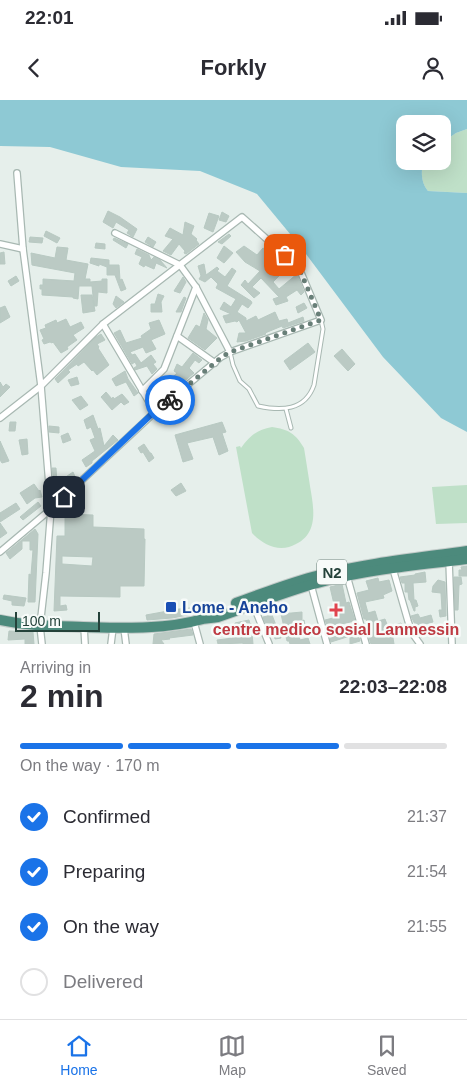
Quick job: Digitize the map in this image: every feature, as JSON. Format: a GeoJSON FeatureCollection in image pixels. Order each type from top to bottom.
{"type":"FeatureCollection","features":[{"type":"Feature","properties":{"kind":"highway","name":"N2"},"geometry":{"type":"LineString","coordinates":[[205,618],[220,608],[320,575],[374,564],[467,551]]}},
{"type":"Feature","properties":{"kind":"highway","name":"N2"},"geometry":{"type":"LineString","coordinates":[[0,620],[40,626],[113,628],[148,628],[194,622],[205,618],[217,617],[311,585],[347,576],[467,559]]}},
{"type":"Feature","properties":{"kind":"street"},"geometry":{"type":"LineString","coordinates":[[17,173],[23,249],[41,386],[51,509],[40,626],[42,644]]}},
{"type":"Feature","properties":{"kind":"street"},"geometry":{"type":"LineString","coordinates":[[0,418],[41,386],[103,324],[242,217],[299,268],[321,320],[230,352],[215,362],[154,412],[51,509],[0,552]]}},
{"type":"Feature","properties":{"kind":"street"},"geometry":{"type":"LineString","coordinates":[[114,233],[180,265],[196,287],[230,352]]}},
{"type":"Feature","properties":{"kind":"street"},"geometry":{"type":"LineString","coordinates":[[0,244],[23,249]]}},
{"type":"Feature","properties":{"kind":"street"},"geometry":{"type":"LineString","coordinates":[[142,391],[164,369],[196,287]]}},
{"type":"Feature","properties":{"kind":"street"},"geometry":{"type":"LineString","coordinates":[[103,324],[154,412]]}},
{"type":"Feature","properties":{"kind":"street"},"geometry":{"type":"LineString","coordinates":[[177,336],[215,362]]}},
{"type":"Feature","properties":{"kind":"street"},"geometry":{"type":"LineString","coordinates":[[449,561],[452,644]]}},
{"type":"Feature","properties":{"kind":"street"},"geometry":{"type":"LineString","coordinates":[[393,569],[412,633],[420,644]]}},
{"type":"Feature","properties":{"kind":"street"},"geometry":{"type":"LineString","coordinates":[[347,576],[365,644]]}},
{"type":"Feature","properties":{"kind":"street"},"geometry":{"type":"LineString","coordinates":[[311,585],[327,644]]}},
{"type":"Feature","properties":{"kind":"street"},"geometry":{"type":"LineString","coordinates":[[254,604],[269,644]]}},
{"type":"Feature","properties":{"kind":"street"},"geometry":{"type":"LineString","coordinates":[[194,622],[200,644]]}},
{"type":"Feature","properties":{"kind":"street"},"geometry":{"type":"LineString","coordinates":[[84,627],[85,644]]}},
{"type":"Feature","properties":{"kind":"street"},"geometry":{"type":"LineString","coordinates":[[111,644],[113,628]]}},
{"type":"Feature","properties":{"kind":"street"},"geometry":{"type":"LineString","coordinates":[[124,628],[126,644]]}},
{"type":"Feature","properties":{"kind":"lane"},"geometry":{"type":"LineString","coordinates":[[230,352],[240,381],[249,389],[258,406],[286,409],[298,406],[306,401],[314,385],[321,349],[320,340],[323,329],[321,320]]}},
{"type":"Feature","properties":{"kind":"lane"},"geometry":{"type":"LineString","coordinates":[[286,409],[291,428]]}},
{"type":"Feature","properties":{"kind":"green space"},"geometry":{"type":"Polygon","coordinates":[[[467,129],[467,193],[428,191],[422,177],[422,170],[451,170],[451,136],[467,129]]]}},
{"type":"Feature","properties":{"kind":"green space"},"geometry":{"type":"Polygon","coordinates":[[[272,427],[291,433],[304,448],[313,504],[313,522],[306,537],[284,548],[269,545],[252,533],[236,447],[240,446],[241,448],[254,434],[272,427]]]}},
{"type":"Feature","properties":{"kind":"green space"},"geometry":{"type":"Polygon","coordinates":[[[467,485],[467,523],[436,524],[432,487],[467,485]]]}},
{"type":"Feature","properties":{"kind":"water"},"geometry":{"type":"Polygon","coordinates":[[[0,100],[467,100],[467,129],[451,136],[451,115],[396,115],[396,170],[422,170],[424,184],[428,191],[467,193],[467,432],[441,418],[383,357],[300,246],[257,194],[200,171],[121,167],[50,147],[0,146],[0,100]]]}},
{"type":"Feature","properties":{"kind":"building"},"geometry":{"type":"Polygon","coordinates":[[[108,211],[137,229],[133,237],[127,233],[129,230],[116,222],[113,228],[103,222],[108,211]]]}},
{"type":"Feature","properties":{"kind":"building"},"geometry":{"type":"Polygon","coordinates":[[[222,212],[229,216],[226,222],[219,220],[222,212]]]}},
{"type":"Feature","properties":{"kind":"building"},"geometry":{"type":"Polygon","coordinates":[[[209,213],[219,216],[213,232],[204,228],[209,213]]]}},
{"type":"Feature","properties":{"kind":"building"},"geometry":{"type":"Polygon","coordinates":[[[185,222],[194,226],[191,234],[197,239],[199,244],[186,254],[179,244],[171,255],[163,251],[173,239],[165,236],[170,228],[183,235],[185,222]]]}},
{"type":"Feature","properties":{"kind":"building"},"geometry":{"type":"Polygon","coordinates":[[[46,231],[60,238],[57,243],[44,236],[46,231]]]}},
{"type":"Feature","properties":{"kind":"building"},"geometry":{"type":"Polygon","coordinates":[[[229,234],[231,236],[222,244],[218,242],[229,234]]]}},
{"type":"Feature","properties":{"kind":"building"},"geometry":{"type":"Polygon","coordinates":[[[30,237],[43,238],[42,243],[29,242],[30,237]]]}},
{"type":"Feature","properties":{"kind":"building"},"geometry":{"type":"Polygon","coordinates":[[[148,237],[156,242],[153,247],[145,242],[148,237]]]}},
{"type":"Feature","properties":{"kind":"building"},"geometry":{"type":"Polygon","coordinates":[[[114,238],[128,244],[126,248],[113,240],[114,238]]]}},
{"type":"Feature","properties":{"kind":"building"},"geometry":{"type":"Polygon","coordinates":[[[96,243],[105,244],[105,249],[95,248],[96,243]]]}},
{"type":"Feature","properties":{"kind":"building"},"geometry":{"type":"Polygon","coordinates":[[[224,246],[233,253],[224,263],[217,258],[224,246]]]}},
{"type":"Feature","properties":{"kind":"building"},"geometry":{"type":"Polygon","coordinates":[[[244,246],[257,255],[263,248],[274,255],[270,261],[282,273],[273,282],[279,289],[297,274],[304,292],[301,295],[297,290],[286,297],[288,301],[276,305],[273,299],[279,297],[261,278],[252,287],[260,293],[254,298],[241,285],[245,280],[248,284],[260,271],[245,262],[236,252],[244,246]]]}},
{"type":"Feature","properties":{"kind":"building"},"geometry":{"type":"Polygon","coordinates":[[[57,247],[68,248],[66,260],[88,264],[85,279],[90,279],[90,282],[107,279],[107,293],[98,292],[97,306],[94,306],[92,286],[79,286],[78,299],[42,295],[40,285],[43,285],[43,279],[74,281],[75,273],[32,265],[31,253],[55,258],[57,247]]]}},
{"type":"Feature","properties":{"kind":"building"},"geometry":{"type":"Polygon","coordinates":[[[137,249],[149,255],[151,260],[154,257],[160,260],[167,268],[156,263],[154,269],[139,264],[142,257],[135,254],[137,249]]]}},
{"type":"Feature","properties":{"kind":"building"},"geometry":{"type":"Polygon","coordinates":[[[4,252],[5,264],[0,264],[0,253],[4,252]]]}},
{"type":"Feature","properties":{"kind":"building"},"geometry":{"type":"Polygon","coordinates":[[[91,258],[109,260],[109,265],[119,265],[120,280],[122,279],[126,289],[121,291],[115,275],[107,275],[107,267],[90,263],[91,258]]]}},
{"type":"Feature","properties":{"kind":"building"},"geometry":{"type":"Polygon","coordinates":[[[204,264],[206,275],[217,267],[219,269],[217,271],[225,277],[232,268],[236,271],[227,286],[251,301],[252,303],[248,308],[242,304],[237,312],[246,318],[246,321],[256,316],[258,320],[275,312],[279,321],[287,319],[288,323],[303,317],[304,321],[283,328],[282,326],[266,334],[237,342],[239,333],[246,333],[239,320],[226,323],[223,316],[231,314],[220,309],[224,302],[231,307],[236,299],[216,288],[218,284],[211,277],[205,282],[199,279],[201,276],[198,266],[204,264]]]}},
{"type":"Feature","properties":{"kind":"building"},"geometry":{"type":"Polygon","coordinates":[[[16,276],[19,281],[11,286],[8,281],[16,276]]]}},
{"type":"Feature","properties":{"kind":"building"},"geometry":{"type":"Polygon","coordinates":[[[183,277],[186,282],[180,293],[174,291],[183,277]]]}},
{"type":"Feature","properties":{"kind":"building"},"geometry":{"type":"Polygon","coordinates":[[[158,294],[164,296],[161,302],[162,312],[151,312],[151,304],[155,304],[158,294]]]}},
{"type":"Feature","properties":{"kind":"building"},"geometry":{"type":"Polygon","coordinates":[[[81,295],[92,295],[95,311],[83,313],[81,295]]]}},
{"type":"Feature","properties":{"kind":"building"},"geometry":{"type":"Polygon","coordinates":[[[116,296],[124,302],[116,308],[113,304],[116,296]]]}},
{"type":"Feature","properties":{"kind":"building"},"geometry":{"type":"Polygon","coordinates":[[[184,297],[186,298],[181,312],[176,312],[184,297]]]}},
{"type":"Feature","properties":{"kind":"building"},"geometry":{"type":"Polygon","coordinates":[[[304,303],[307,308],[298,313],[296,307],[304,303]]]}},
{"type":"Feature","properties":{"kind":"building"},"geometry":{"type":"Polygon","coordinates":[[[5,306],[10,317],[0,323],[0,308],[5,306]]]}},
{"type":"Feature","properties":{"kind":"building"},"geometry":{"type":"Polygon","coordinates":[[[204,313],[208,320],[206,329],[217,338],[205,350],[188,338],[196,325],[200,327],[204,313]]]}},
{"type":"Feature","properties":{"kind":"building"},"geometry":{"type":"Polygon","coordinates":[[[66,319],[70,327],[81,322],[84,328],[73,335],[77,340],[61,353],[53,342],[44,344],[40,330],[46,328],[45,325],[56,320],[57,323],[66,319]]]}},
{"type":"Feature","properties":{"kind":"building"},"geometry":{"type":"Polygon","coordinates":[[[159,320],[165,334],[151,340],[156,349],[146,353],[143,347],[130,352],[132,355],[135,354],[141,363],[151,355],[156,362],[153,364],[157,369],[152,374],[147,366],[135,370],[134,368],[137,366],[135,362],[132,364],[114,333],[120,330],[126,343],[142,338],[141,336],[151,329],[149,323],[159,320]]]}},
{"type":"Feature","properties":{"kind":"building"},"geometry":{"type":"Polygon","coordinates":[[[101,334],[105,340],[97,344],[98,348],[109,365],[97,375],[84,362],[78,366],[77,364],[68,370],[70,372],[58,383],[55,379],[101,334]]]}},
{"type":"Feature","properties":{"kind":"building"},"geometry":{"type":"Polygon","coordinates":[[[308,343],[315,352],[290,370],[284,361],[308,343]]]}},
{"type":"Feature","properties":{"kind":"building"},"geometry":{"type":"Polygon","coordinates":[[[342,349],[355,364],[348,371],[334,356],[342,349]]]}},
{"type":"Feature","properties":{"kind":"building"},"geometry":{"type":"Polygon","coordinates":[[[193,353],[202,360],[199,363],[195,360],[189,368],[194,373],[168,395],[161,388],[177,373],[174,371],[177,364],[182,367],[193,353]]]}},
{"type":"Feature","properties":{"kind":"building"},"geometry":{"type":"Polygon","coordinates":[[[125,371],[138,393],[134,396],[126,382],[116,386],[112,379],[125,371]]]}},
{"type":"Feature","properties":{"kind":"building"},"geometry":{"type":"Polygon","coordinates":[[[77,377],[79,384],[71,386],[68,380],[77,377]]]}},
{"type":"Feature","properties":{"kind":"building"},"geometry":{"type":"Polygon","coordinates":[[[0,382],[3,387],[6,384],[10,387],[0,397],[0,382]]]}},
{"type":"Feature","properties":{"kind":"building"},"geometry":{"type":"Polygon","coordinates":[[[106,392],[112,399],[122,394],[129,402],[124,405],[121,402],[112,410],[101,397],[106,392]]]}},
{"type":"Feature","properties":{"kind":"building"},"geometry":{"type":"Polygon","coordinates":[[[81,396],[88,405],[80,410],[72,400],[81,396]]]}},
{"type":"Feature","properties":{"kind":"building"},"geometry":{"type":"Polygon","coordinates":[[[93,415],[98,429],[100,428],[104,446],[113,435],[118,440],[86,467],[82,460],[95,451],[90,440],[95,438],[91,427],[87,429],[84,420],[93,415]]]}},
{"type":"Feature","properties":{"kind":"building"},"geometry":{"type":"Polygon","coordinates":[[[10,422],[16,422],[15,431],[9,431],[10,422]]]}},
{"type":"Feature","properties":{"kind":"building"},"geometry":{"type":"Polygon","coordinates":[[[222,422],[226,432],[222,433],[228,451],[219,455],[213,437],[187,443],[193,459],[183,462],[175,435],[222,422]]]}},
{"type":"Feature","properties":{"kind":"building"},"geometry":{"type":"Polygon","coordinates":[[[49,426],[59,427],[59,433],[49,432],[49,426]]]}},
{"type":"Feature","properties":{"kind":"building"},"geometry":{"type":"Polygon","coordinates":[[[68,433],[71,440],[63,443],[61,436],[68,433]]]}},
{"type":"Feature","properties":{"kind":"building"},"geometry":{"type":"Polygon","coordinates":[[[27,439],[28,454],[22,455],[19,440],[27,439]]]}},
{"type":"Feature","properties":{"kind":"building"},"geometry":{"type":"Polygon","coordinates":[[[0,441],[9,461],[2,463],[0,460],[0,441]]]}},
{"type":"Feature","properties":{"kind":"building"},"geometry":{"type":"Polygon","coordinates":[[[144,444],[154,458],[149,462],[138,448],[144,444]]]}},
{"type":"Feature","properties":{"kind":"building"},"geometry":{"type":"Polygon","coordinates":[[[52,468],[56,468],[57,483],[73,472],[76,479],[59,491],[54,483],[52,468]]]}},
{"type":"Feature","properties":{"kind":"building"},"geometry":{"type":"Polygon","coordinates":[[[181,483],[186,491],[176,496],[171,490],[181,483]]]}},
{"type":"Feature","properties":{"kind":"building"},"geometry":{"type":"Polygon","coordinates":[[[34,484],[40,490],[42,497],[35,498],[27,504],[20,493],[34,484]]]}},
{"type":"Feature","properties":{"kind":"building"},"geometry":{"type":"Polygon","coordinates":[[[38,502],[41,506],[23,520],[20,517],[38,502]]]}},
{"type":"Feature","properties":{"kind":"building"},"geometry":{"type":"Polygon","coordinates":[[[16,503],[20,509],[0,522],[0,513],[16,503]]]}},
{"type":"Feature","properties":{"kind":"building"},"geometry":{"type":"Polygon","coordinates":[[[65,514],[93,515],[93,527],[144,529],[144,586],[120,586],[120,597],[60,596],[60,606],[66,605],[67,610],[54,611],[57,536],[65,536],[65,514]],[[62,556],[62,564],[92,566],[93,557],[62,556]]]}},
{"type":"Feature","properties":{"kind":"building"},"geometry":{"type":"Polygon","coordinates":[[[0,523],[7,533],[0,538],[0,523]]]}},
{"type":"Feature","properties":{"kind":"building"},"geometry":{"type":"Polygon","coordinates":[[[35,529],[38,534],[35,602],[28,602],[29,574],[31,575],[33,550],[30,550],[30,541],[22,541],[22,549],[10,559],[6,553],[35,529]]]}},
{"type":"Feature","properties":{"kind":"building"},"geometry":{"type":"Polygon","coordinates":[[[467,566],[467,576],[459,576],[459,570],[462,570],[461,567],[467,566]]]}},
{"type":"Feature","properties":{"kind":"building"},"geometry":{"type":"Polygon","coordinates":[[[425,572],[426,582],[413,583],[414,600],[416,600],[418,606],[415,607],[414,611],[408,592],[405,592],[405,583],[402,583],[400,577],[425,572]]]}},
{"type":"Feature","properties":{"kind":"building"},"geometry":{"type":"Polygon","coordinates":[[[454,577],[461,577],[462,584],[459,585],[458,610],[455,610],[454,577]]]}},
{"type":"Feature","properties":{"kind":"building"},"geometry":{"type":"Polygon","coordinates":[[[378,578],[379,582],[389,580],[392,591],[383,595],[384,598],[365,602],[368,613],[375,611],[378,621],[385,619],[388,627],[401,623],[403,628],[392,632],[394,644],[371,644],[365,624],[367,623],[366,619],[364,619],[357,593],[369,590],[366,581],[378,578]]]}},
{"type":"Feature","properties":{"kind":"building"},"geometry":{"type":"Polygon","coordinates":[[[438,580],[445,582],[446,616],[440,617],[439,610],[442,610],[441,593],[432,592],[433,586],[438,580]]]}},
{"type":"Feature","properties":{"kind":"building"},"geometry":{"type":"Polygon","coordinates":[[[342,584],[346,603],[349,602],[355,621],[332,626],[332,624],[327,625],[325,620],[337,617],[330,587],[342,584]]]}},
{"type":"Feature","properties":{"kind":"building"},"geometry":{"type":"Polygon","coordinates":[[[4,595],[26,598],[24,606],[12,605],[12,601],[3,599],[4,595]]]}},
{"type":"Feature","properties":{"kind":"building"},"geometry":{"type":"Polygon","coordinates":[[[203,607],[204,612],[172,618],[147,620],[146,615],[179,609],[203,607]]]}},
{"type":"Feature","properties":{"kind":"building"},"geometry":{"type":"Polygon","coordinates":[[[302,612],[302,621],[304,620],[306,630],[298,632],[300,640],[308,638],[310,644],[290,644],[287,641],[281,614],[302,612]]]}},
{"type":"Feature","properties":{"kind":"building"},"geometry":{"type":"Polygon","coordinates":[[[418,614],[420,618],[431,615],[433,622],[425,624],[430,633],[421,637],[411,616],[418,614]]]}},
{"type":"Feature","properties":{"kind":"building"},"geometry":{"type":"Polygon","coordinates":[[[272,615],[281,638],[275,639],[273,631],[269,632],[263,617],[272,615]]]}},
{"type":"Feature","properties":{"kind":"building"},"geometry":{"type":"Polygon","coordinates":[[[249,620],[253,644],[218,644],[217,640],[233,638],[228,627],[235,623],[249,620]]]}},
{"type":"Feature","properties":{"kind":"building"},"geometry":{"type":"Polygon","coordinates":[[[356,627],[360,641],[350,644],[350,636],[331,642],[329,632],[334,631],[335,635],[356,627]]]}},
{"type":"Feature","properties":{"kind":"building"},"geometry":{"type":"Polygon","coordinates":[[[191,629],[193,635],[161,640],[164,644],[153,644],[154,634],[191,629]]]}},
{"type":"Feature","properties":{"kind":"building"},"geometry":{"type":"Polygon","coordinates":[[[9,631],[33,632],[34,644],[25,644],[25,639],[8,640],[9,631]]]}},
{"type":"Feature","properties":{"kind":"way so far"},"geometry":{"type":"LineString","coordinates":[[170,400],[230,352],[321,320],[299,268],[285,255]]}},
{"type":"Feature","properties":{"kind":"place","name":"Lome - Aneho"},"geometry":{"type":"Point","coordinates":[171,607]}},
{"type":"Feature","properties":{"kind":"place","name":"centre medico sosial Lanmessin"},"geometry":{"type":"Point","coordinates":[336,610]}},
{"type":"Feature","properties":{"kind":"route"},"geometry":{"type":"LineString","coordinates":[[64,497],[154,412],[170,400]]}}]}
